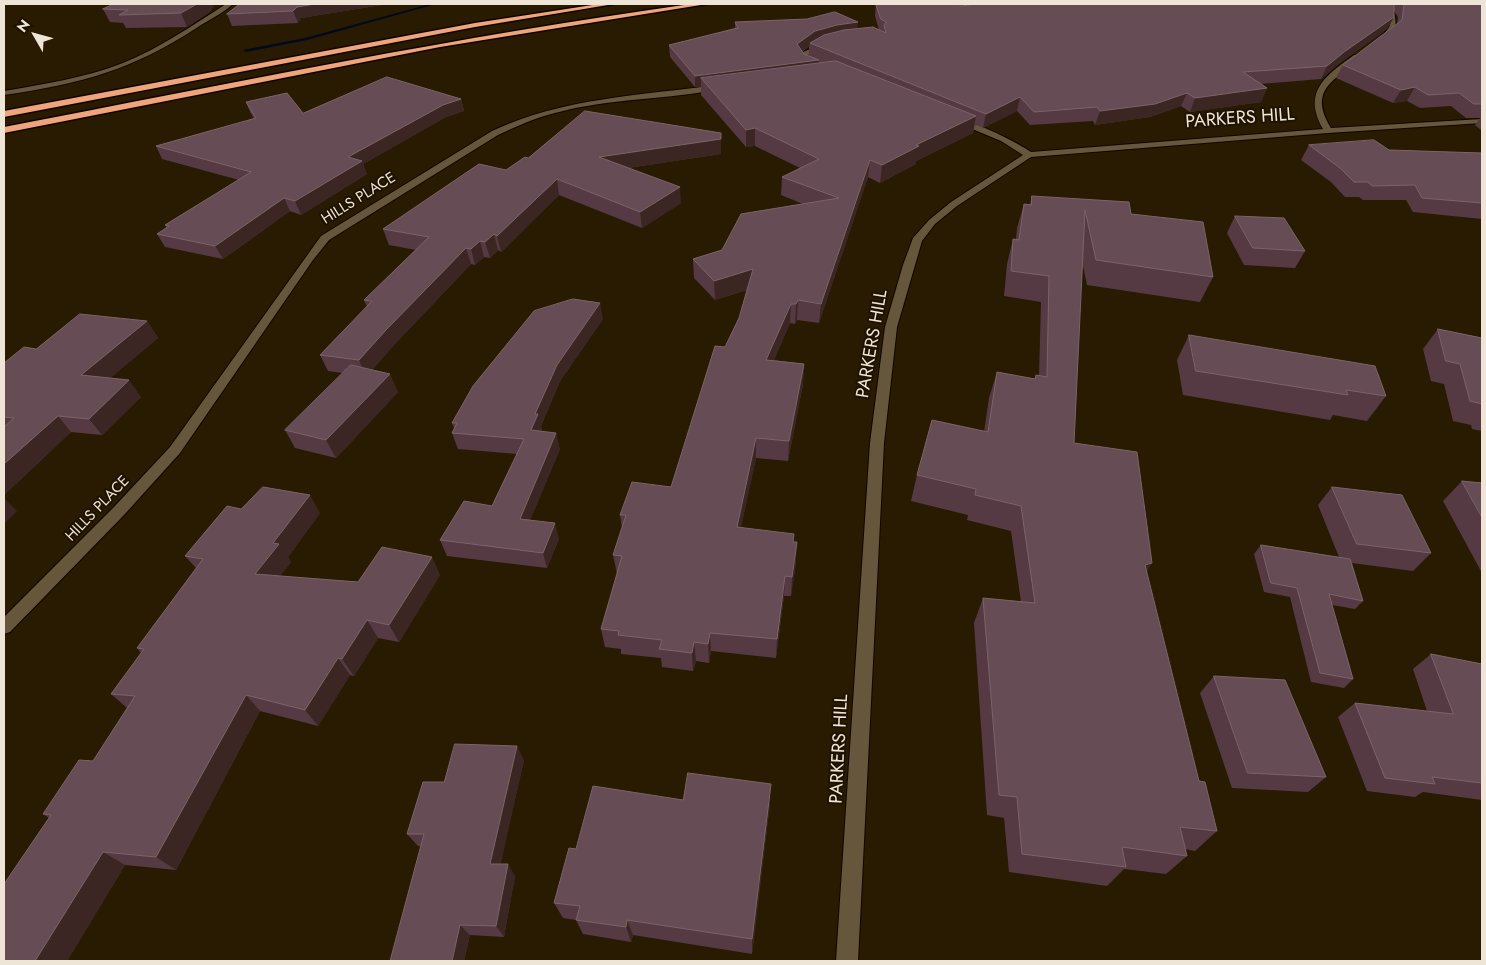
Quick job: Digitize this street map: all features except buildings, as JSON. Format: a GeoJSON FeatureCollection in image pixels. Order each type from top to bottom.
{"type":"FeatureCollection","features":[{"type":"Feature","properties":{"kind":"highway"},"geometry":{"type":"LineString","coordinates":[[4,114],[465,27],[611,4]]}},
{"type":"Feature","properties":{"kind":"highway"},"geometry":{"type":"LineString","coordinates":[[4,130],[436,46],[572,22],[704,4]]}},
{"type":"Feature","properties":{"kind":"street"},"geometry":{"type":"LineString","coordinates":[[4,94],[96,75],[126,64],[163,46],[230,4]]}},
{"type":"Feature","properties":{"kind":"street"},"geometry":{"type":"LineString","coordinates":[[1328,131],[1318,112],[1317,99],[1319,89],[1339,70],[1386,36],[1395,24],[1394,16],[1386,4]]}},
{"type":"Feature","properties":{"kind":"street"},"geometry":{"type":"LineString","coordinates":[[820,73],[802,56],[805,53],[834,42]]}},
{"type":"Feature","properties":{"kind":"street","name":"HILLS PLACE"},"geometry":{"type":"LineString","coordinates":[[4,627],[175,450],[309,258],[325,238],[340,227],[495,134],[522,120],[556,110],[596,103],[724,87]]}},
{"type":"Feature","properties":{"kind":"street"},"geometry":{"type":"LineString","coordinates":[[952,119],[997,138],[1029,155]]}},
{"type":"Feature","properties":{"kind":"street","name":"PARKERS HILL"},"geometry":{"type":"LineString","coordinates":[[847,961],[877,443],[891,327],[917,240],[932,222],[954,204],[1029,155],[1328,131],[1482,121]]}},
{"type":"Feature","properties":{"kind":"waterway"},"geometry":{"type":"LineString","coordinates":[[246,50],[305,39],[434,4]]}}]}
